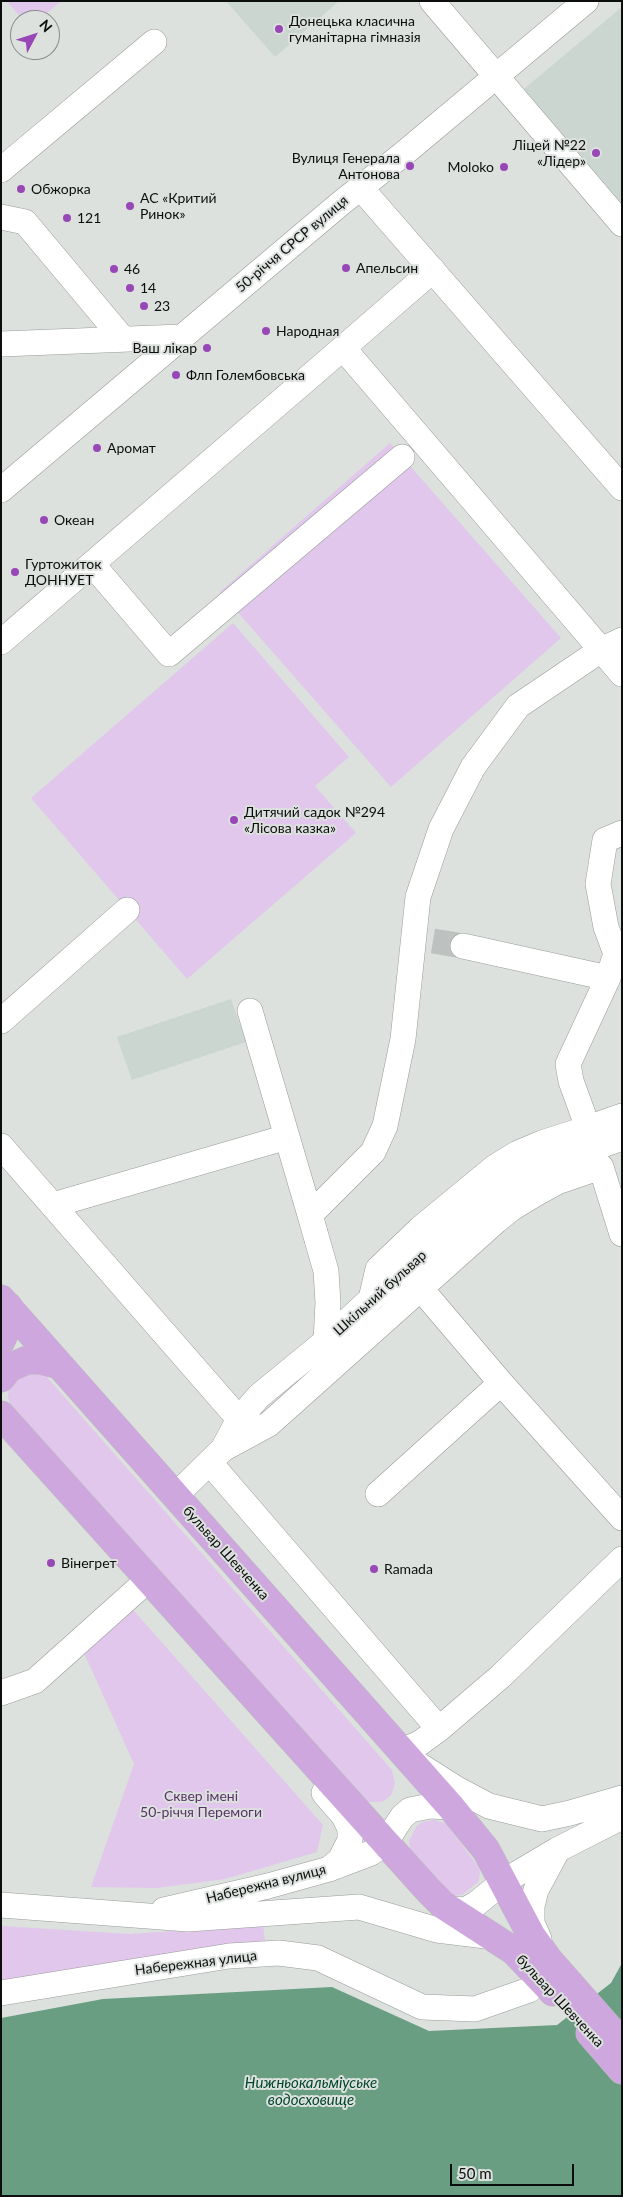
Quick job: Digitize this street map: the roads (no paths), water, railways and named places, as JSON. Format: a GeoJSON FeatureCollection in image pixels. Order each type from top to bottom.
{"type":"FeatureCollection","features":[{"type":"Feature","properties":{"kind":"main road"},"geometry":{"type":"LineString","coordinates":[[1,1341],[6,1334],[9,1323],[5,1303]]}},
{"type":"Feature","properties":{"kind":"main road","name":"бульвар Шевченка"},"geometry":{"type":"LineString","coordinates":[[5,1303],[451,1806],[486,1850],[531,1935],[537,1973],[622,2070]]}},
{"type":"Feature","properties":{"kind":"main road"},"geometry":{"type":"LineString","coordinates":[[1,1378],[9,1368],[27,1360],[40,1360],[60,1365]]}},
{"type":"Feature","properties":{"kind":"main road","name":"бульвар Шевченка"},"geometry":{"type":"LineString","coordinates":[[1,1415],[443,1905],[514,1951],[537,1973],[622,2043]]}},
{"type":"Feature","properties":{"kind":"street"},"geometry":{"type":"LineString","coordinates":[[432,1],[622,224]]}},
{"type":"Feature","properties":{"kind":"street","name":"50-річчя СРСР вулиця"},"geometry":{"type":"LineString","coordinates":[[1,490],[360,187],[586,1]]}},
{"type":"Feature","properties":{"kind":"street"},"geometry":{"type":"LineString","coordinates":[[1,170],[154,42]]}},
{"type":"Feature","properties":{"kind":"street"},"geometry":{"type":"LineString","coordinates":[[360,187],[622,488]]}},
{"type":"Feature","properties":{"kind":"street"},"geometry":{"type":"LineString","coordinates":[[13,220],[123,339]]}},
{"type":"Feature","properties":{"kind":"street"},"geometry":{"type":"LineString","coordinates":[[1,642],[433,270]]}},
{"type":"Feature","properties":{"kind":"street"},"geometry":{"type":"LineString","coordinates":[[1,344],[181,337]]}},
{"type":"Feature","properties":{"kind":"street"},"geometry":{"type":"LineString","coordinates":[[343,348],[611,645],[622,674]]}},
{"type":"Feature","properties":{"kind":"street"},"geometry":{"type":"LineString","coordinates":[[92,564],[169,654],[402,457]]}},
{"type":"Feature","properties":{"kind":"street"},"geometry":{"type":"LineString","coordinates":[[310,1215],[373,1152],[385,1126],[423,940],[418,897],[439,834],[473,767],[518,706],[611,645]]}},
{"type":"Feature","properties":{"kind":"street"},"geometry":{"type":"LineString","coordinates":[[588,1128],[571,1082],[568,1064],[608,978],[616,954],[606,927],[598,884],[605,840],[622,833]]}},
{"type":"Feature","properties":{"kind":"street"},"geometry":{"type":"LineString","coordinates":[[1,1020],[127,910]]}},
{"type":"Feature","properties":{"kind":"street"},"geometry":{"type":"LineString","coordinates":[[463,946],[608,978]]}},
{"type":"Feature","properties":{"kind":"street"},"geometry":{"type":"LineString","coordinates":[[250,1011],[326,1272],[328,1302],[326,1342]]}},
{"type":"Feature","properties":{"kind":"street"},"geometry":{"type":"LineString","coordinates":[[371,1299],[378,1270],[420,1228],[495,1167],[526,1150],[622,1116]]}},
{"type":"Feature","properties":{"kind":"street"},"geometry":{"type":"LineString","coordinates":[[53,1205],[287,1137]]}},
{"type":"Feature","properties":{"kind":"street","name":"Шкільний бульвар"},"geometry":{"type":"LineString","coordinates":[[175,1496],[217,1456],[239,1419],[259,1396],[326,1342],[371,1299],[484,1201],[534,1169],[622,1138]]}},
{"type":"Feature","properties":{"kind":"street"},"geometry":{"type":"LineString","coordinates":[[1,1146],[239,1419]]}},
{"type":"Feature","properties":{"kind":"street"},"geometry":{"type":"LineString","coordinates":[[439,1729],[217,1456],[269,1424],[512,1208],[557,1182],[613,1173],[622,1234]]}},
{"type":"Feature","properties":{"kind":"street"},"geometry":{"type":"LineString","coordinates":[[421,1288],[501,1383],[622,1518]]}},
{"type":"Feature","properties":{"kind":"street"},"geometry":{"type":"LineString","coordinates":[[378,1494],[501,1383]]}},
{"type":"Feature","properties":{"kind":"street"},"geometry":{"type":"LineString","coordinates":[[622,1560],[501,1676],[406,1755],[457,1789],[489,1806],[542,1819],[622,1798]]}},
{"type":"Feature","properties":{"kind":"street"},"geometry":{"type":"LineString","coordinates":[[1,1693],[35,1681],[149,1579]]}},
{"type":"Feature","properties":{"kind":"street"},"geometry":{"type":"LineString","coordinates":[[231,1669],[241,1695],[344,1816],[350,1829],[350,1840],[340,1860],[329,1869]]}},
{"type":"Feature","properties":{"kind":"street"},"geometry":{"type":"LineString","coordinates":[[385,1842],[402,1817],[410,1810],[430,1806],[451,1806]]}},
{"type":"Feature","properties":{"kind":"street"},"geometry":{"type":"LineString","coordinates":[[443,1905],[452,1909],[465,1910],[476,1904],[503,1882],[557,1850],[622,1818]]}},
{"type":"Feature","properties":{"kind":"street","name":"Набережна вулиця"},"geometry":{"type":"LineString","coordinates":[[142,1915],[268,1886],[329,1869],[371,1853],[385,1842]]}},
{"type":"Feature","properties":{"kind":"street"},"geometry":{"type":"LineString","coordinates":[[537,1973],[532,1906],[536,1890],[557,1850]]}},
{"type":"Feature","properties":{"kind":"street","name":"Набережна вулиця"},"geometry":{"type":"LineString","coordinates":[[1,1905],[206,1920],[358,1906],[437,1930],[494,1938]]}},
{"type":"Feature","properties":{"kind":"street","name":"Набережная улица"},"geometry":{"type":"LineString","coordinates":[[1,1993],[229,1956],[279,1953],[318,1958],[422,2007],[475,2009],[537,1973]]}},
{"type":"Feature","properties":{"kind":"water","name":"Нижньокальміуське водосховище"},"geometry":{"type":"Polygon","coordinates":[[[622,1963],[622,2196],[1,2196],[1,2018],[103,1999],[332,1987],[429,2031],[557,2025],[611,1983],[622,1963]]]}},
{"type":"Feature","properties":{"kind":"tunnel"},"geometry":{"type":"LineString","coordinates":[[433,941],[463,946]]}},
{"type":"Feature","properties":{"kind":"place","name":"Донецька класична гуманітарна гімназія"},"geometry":{"type":"Point","coordinates":[279,29]}},
{"type":"Feature","properties":{"kind":"place","name":"Ліцей №22 «Лідер»"},"geometry":{"type":"Point","coordinates":[596,153]}},
{"type":"Feature","properties":{"kind":"place","name":"Вулиця Генерала Антонова"},"geometry":{"type":"Point","coordinates":[410,166]}},
{"type":"Feature","properties":{"kind":"place","name":"Moloko"},"geometry":{"type":"Point","coordinates":[504,167]}},
{"type":"Feature","properties":{"kind":"place","name":"Обжорка"},"geometry":{"type":"Point","coordinates":[21,189]}},
{"type":"Feature","properties":{"kind":"place","name":"АС «Критий Ринок»"},"geometry":{"type":"Point","coordinates":[130,206]}},
{"type":"Feature","properties":{"kind":"place","name":"121"},"geometry":{"type":"Point","coordinates":[67,218]}},
{"type":"Feature","properties":{"kind":"place","name":"Апельсин"},"geometry":{"type":"Point","coordinates":[346,268]}},
{"type":"Feature","properties":{"kind":"place","name":"46"},"geometry":{"type":"Point","coordinates":[114,269]}},
{"type":"Feature","properties":{"kind":"place","name":"14"},"geometry":{"type":"Point","coordinates":[130,288]}},
{"type":"Feature","properties":{"kind":"place","name":"23"},"geometry":{"type":"Point","coordinates":[144,306]}},
{"type":"Feature","properties":{"kind":"place","name":"Народная"},"geometry":{"type":"Point","coordinates":[266,331]}},
{"type":"Feature","properties":{"kind":"place","name":"Ваш лікар"},"geometry":{"type":"Point","coordinates":[207,348]}},
{"type":"Feature","properties":{"kind":"place","name":"Флп Голембовська"},"geometry":{"type":"Point","coordinates":[176,375]}},
{"type":"Feature","properties":{"kind":"place","name":"Аромат"},"geometry":{"type":"Point","coordinates":[97,448]}},
{"type":"Feature","properties":{"kind":"place","name":"Океан"},"geometry":{"type":"Point","coordinates":[44,520]}},
{"type":"Feature","properties":{"kind":"place","name":"Гуртожиток ДОННУЕТ"},"geometry":{"type":"Point","coordinates":[15,572]}},
{"type":"Feature","properties":{"kind":"place","name":"Дитячий садок №294 «Лісова казка»"},"geometry":{"type":"Point","coordinates":[234,820]}},
{"type":"Feature","properties":{"kind":"place","name":"Вінегрет"},"geometry":{"type":"Point","coordinates":[51,1563]}},
{"type":"Feature","properties":{"kind":"place","name":"Ramada"},"geometry":{"type":"Point","coordinates":[374,1569]}},
{"type":"Feature","properties":{"kind":"park label","name":"Сквер імені 50-річчя Перемоги"},"geometry":{"type":"Point","coordinates":[201,1804]}}]}
